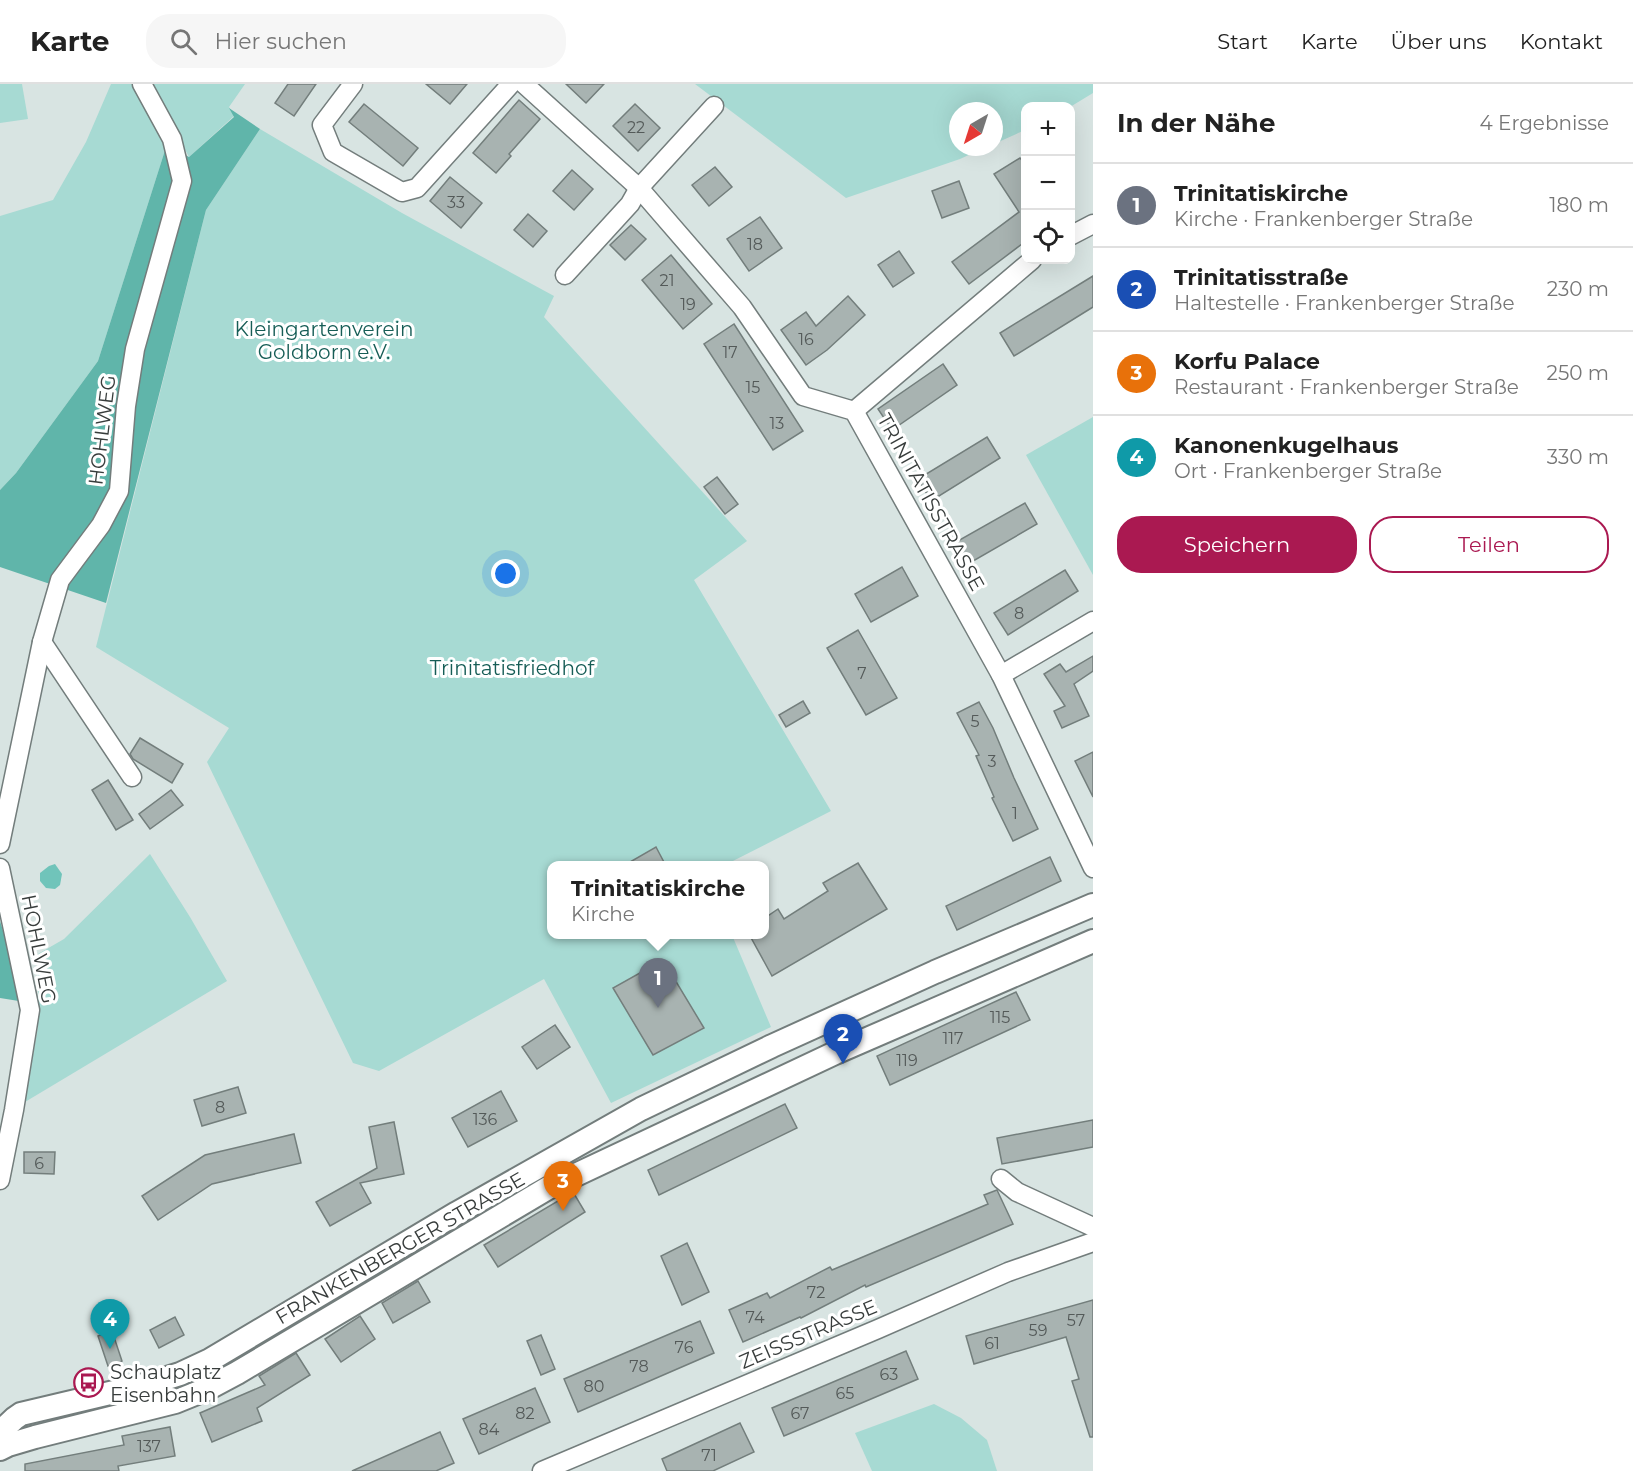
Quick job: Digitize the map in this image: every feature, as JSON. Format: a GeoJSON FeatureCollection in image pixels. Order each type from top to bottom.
{"type":"FeatureCollection","features":[{"type":"Feature","properties":{"kind":"main road","name":"FRANKENBERGER STRASSE"},"geometry":{"type":"LineString","coordinates":[[0,1437],[12,1419],[21,1414],[148,1384],[180,1374],[210,1360],[446,1219],[641,1109],[920,979],[1093,905]]}},
{"type":"Feature","properties":{"kind":"main road","name":"FRANKENBERGER STRASSE"},"geometry":{"type":"LineString","coordinates":[[0,1449],[35,1437],[175,1402],[207,1389],[548,1188],[835,1053],[1093,941]]}},
{"type":"Feature","properties":{"kind":"street","name":"HOHLWEG"},"geometry":{"type":"LineString","coordinates":[[0,844],[42,642],[60,580],[101,525],[119,491],[126,406],[135,349],[182,182],[172,139],[142,84]]}},
{"type":"Feature","properties":{"kind":"street"},"geometry":{"type":"LineString","coordinates":[[352,84],[322,125],[333,152],[402,192],[417,188],[512,84]]}},
{"type":"Feature","properties":{"kind":"street","name":"TRINITATISSTRASSE"},"geometry":{"type":"LineString","coordinates":[[524,84],[639,188],[742,307],[803,396],[854,411],[1001,675],[1093,868]]}},
{"type":"Feature","properties":{"kind":"street"},"geometry":{"type":"LineString","coordinates":[[565,275],[630,204],[639,188],[714,106]]}},
{"type":"Feature","properties":{"kind":"street"},"geometry":{"type":"LineString","coordinates":[[1075,234],[1093,224]]}},
{"type":"Feature","properties":{"kind":"street"},"geometry":{"type":"LineString","coordinates":[[854,411],[1027,264]]}},
{"type":"Feature","properties":{"kind":"street"},"geometry":{"type":"LineString","coordinates":[[1001,675],[1093,621]]}},
{"type":"Feature","properties":{"kind":"street"},"geometry":{"type":"LineString","coordinates":[[42,642],[132,777]]}},
{"type":"Feature","properties":{"kind":"street","name":"HOHLWEG"},"geometry":{"type":"LineString","coordinates":[[0,868],[30,1010],[7,1107],[0,1180]]}},
{"type":"Feature","properties":{"kind":"street"},"geometry":{"type":"LineString","coordinates":[[1001,1179],[1017,1192],[1093,1227]]}},
{"type":"Feature","properties":{"kind":"street","name":"ZEISSSTRASSE"},"geometry":{"type":"LineString","coordinates":[[542,1471],[1008,1272],[1093,1242]]}},
{"type":"Feature","properties":{"kind":"green space"},"geometry":{"type":"Polygon","coordinates":[[[0,84],[22,84],[28,119],[0,123],[0,84]]]}},
{"type":"Feature","properties":{"kind":"green space"},"geometry":{"type":"Polygon","coordinates":[[[111,84],[133,84],[167,144],[98,361],[16,473],[0,490],[0,216],[53,200],[86,142],[111,84]]]}},
{"type":"Feature","properties":{"kind":"green space"},"geometry":{"type":"Polygon","coordinates":[[[150,84],[245,84],[229,107],[234,116],[189,157],[150,84]]]}},
{"type":"Feature","properties":{"kind":"green space"},"geometry":{"type":"Polygon","coordinates":[[[695,84],[1093,84],[1093,93],[1075,104],[1075,102],[1021,102],[1021,132],[1003,140],[1003,102],[949,102],[949,156],[966,156],[846,198],[695,84]]]}},
{"type":"Feature","properties":{"kind":"green space"},"geometry":{"type":"Polygon","coordinates":[[[229,108],[260,129],[206,210],[106,603],[0,567],[0,490],[16,473],[98,361],[167,144],[189,157],[234,117],[229,108]]]}},
{"type":"Feature","properties":{"kind":"green space","name":"Trinitatisfriedhof"},"geometry":{"type":"Polygon","coordinates":[[[260,129],[402,213],[554,296],[544,317],[747,541],[694,580],[831,811],[733,861],[547,861],[547,939],[734,939],[771,1027],[611,1103],[544,979],[379,1071],[353,1063],[207,762],[229,728],[96,647],[206,210],[260,129]]]}},
{"type":"Feature","properties":{"kind":"green space"},"geometry":{"type":"Polygon","coordinates":[[[1093,417],[1093,575],[1026,455],[1093,417]]]}},
{"type":"Feature","properties":{"kind":"green space"},"geometry":{"type":"Polygon","coordinates":[[[150,854],[227,981],[25,1102],[38,1027],[38,954],[64,939],[150,854]]]}},
{"type":"Feature","properties":{"kind":"green space"},"geometry":{"type":"Polygon","coordinates":[[[0,921],[25,1002],[0,998],[0,921]]]}},
{"type":"Feature","properties":{"kind":"green space"},"geometry":{"type":"Polygon","coordinates":[[[934,1404],[961,1418],[987,1440],[997,1471],[872,1471],[855,1433],[934,1404]]]}},
{"type":"Feature","properties":{"kind":"shaded area"},"geometry":{"type":"Polygon","coordinates":[[[55,864],[62,874],[60,885],[55,889],[46,888],[40,881],[40,873],[55,864]]]}},
{"type":"Feature","properties":{"kind":"building"},"geometry":{"type":"Polygon","coordinates":[[[288,84],[316,84],[294,116],[275,103],[288,84]]]}},
{"type":"Feature","properties":{"kind":"building"},"geometry":{"type":"Polygon","coordinates":[[[426,84],[467,84],[450,104],[426,84]]]}},
{"type":"Feature","properties":{"kind":"building"},"geometry":{"type":"Polygon","coordinates":[[[566,84],[604,84],[586,103],[566,84]]]}},
{"type":"Feature","properties":{"kind":"building"},"geometry":{"type":"Polygon","coordinates":[[[519,100],[540,119],[509,154],[511,156],[496,173],[473,153],[519,100]]]}},
{"type":"Feature","properties":{"kind":"building"},"geometry":{"type":"Polygon","coordinates":[[[364,104],[418,148],[403,166],[349,122],[364,104]]]}},
{"type":"Feature","properties":{"kind":"building"},"geometry":{"type":"Polygon","coordinates":[[[635,104],[660,128],[638,151],[613,126],[635,104]]]}},
{"type":"Feature","properties":{"kind":"building"},"geometry":{"type":"Polygon","coordinates":[[[1021,159],[1021,245],[969,284],[952,262],[1019,212],[994,174],[1021,159]]]}},
{"type":"Feature","properties":{"kind":"building"},"geometry":{"type":"Polygon","coordinates":[[[715,167],[732,187],[709,206],[692,185],[715,167]]]}},
{"type":"Feature","properties":{"kind":"building"},"geometry":{"type":"Polygon","coordinates":[[[572,170],[593,189],[574,210],[553,191],[572,170]]]}},
{"type":"Feature","properties":{"kind":"building"},"geometry":{"type":"Polygon","coordinates":[[[450,177],[482,203],[461,228],[430,201],[450,177]]]}},
{"type":"Feature","properties":{"kind":"building"},"geometry":{"type":"Polygon","coordinates":[[[959,181],[969,208],[942,218],[932,191],[959,181]]]}},
{"type":"Feature","properties":{"kind":"building"},"geometry":{"type":"Polygon","coordinates":[[[528,214],[547,231],[533,247],[514,230],[528,214]]]}},
{"type":"Feature","properties":{"kind":"building"},"geometry":{"type":"Polygon","coordinates":[[[760,217],[782,248],[749,271],[727,239],[760,217]]]}},
{"type":"Feature","properties":{"kind":"building"},"geometry":{"type":"Polygon","coordinates":[[[631,225],[646,239],[625,260],[610,245],[631,225]]]}},
{"type":"Feature","properties":{"kind":"building"},"geometry":{"type":"Polygon","coordinates":[[[899,251],[914,273],[893,287],[878,265],[899,251]]]}},
{"type":"Feature","properties":{"kind":"building"},"geometry":{"type":"Polygon","coordinates":[[[671,255],[712,304],[683,329],[642,280],[671,255]]]}},
{"type":"Feature","properties":{"kind":"building"},"geometry":{"type":"Polygon","coordinates":[[[1093,276],[1093,307],[1014,356],[1000,333],[1093,276]]]}},
{"type":"Feature","properties":{"kind":"building"},"geometry":{"type":"Polygon","coordinates":[[[848,296],[865,315],[827,350],[806,365],[781,330],[806,312],[816,326],[848,296]]]}},
{"type":"Feature","properties":{"kind":"building"},"geometry":{"type":"Polygon","coordinates":[[[734,324],[803,431],[773,450],[704,344],[734,324]]]}},
{"type":"Feature","properties":{"kind":"building"},"geometry":{"type":"Polygon","coordinates":[[[943,364],[957,385],[892,430],[878,409],[943,364]]]}},
{"type":"Feature","properties":{"kind":"building"},"geometry":{"type":"Polygon","coordinates":[[[987,437],[1000,458],[931,501],[918,479],[987,437]]]}},
{"type":"Feature","properties":{"kind":"building"},"geometry":{"type":"Polygon","coordinates":[[[717,477],[738,504],[725,514],[704,487],[717,477]]]}},
{"type":"Feature","properties":{"kind":"building"},"geometry":{"type":"Polygon","coordinates":[[[1025,503],[1037,524],[968,564],[956,542],[1025,503]]]}},
{"type":"Feature","properties":{"kind":"building"},"geometry":{"type":"Polygon","coordinates":[[[902,567],[918,596],[871,622],[855,594],[902,567]]]}},
{"type":"Feature","properties":{"kind":"building"},"geometry":{"type":"Polygon","coordinates":[[[1065,570],[1078,591],[1008,635],[994,613],[1065,570]]]}},
{"type":"Feature","properties":{"kind":"building"},"geometry":{"type":"Polygon","coordinates":[[[858,630],[897,698],[866,715],[827,648],[858,630]]]}},
{"type":"Feature","properties":{"kind":"building"},"geometry":{"type":"Polygon","coordinates":[[[1093,656],[1093,671],[1074,684],[1089,716],[1062,728],[1054,711],[1065,706],[1044,674],[1060,664],[1066,672],[1093,656]]]}},
{"type":"Feature","properties":{"kind":"building"},"geometry":{"type":"Polygon","coordinates":[[[803,701],[810,713],[786,727],[779,715],[803,701]]]}},
{"type":"Feature","properties":{"kind":"building"},"geometry":{"type":"Polygon","coordinates":[[[979,702],[1038,829],[1013,841],[992,798],[994,797],[976,756],[979,755],[957,713],[979,702]]]}},
{"type":"Feature","properties":{"kind":"building"},"geometry":{"type":"Polygon","coordinates":[[[140,738],[183,764],[172,783],[133,759],[130,754],[140,738]]]}},
{"type":"Feature","properties":{"kind":"building"},"geometry":{"type":"Polygon","coordinates":[[[1093,752],[1093,797],[1075,761],[1093,752]]]}},
{"type":"Feature","properties":{"kind":"building"},"geometry":{"type":"Polygon","coordinates":[[[108,780],[133,820],[116,830],[92,790],[108,780]]]}},
{"type":"Feature","properties":{"kind":"building"},"geometry":{"type":"Polygon","coordinates":[[[171,790],[183,805],[150,829],[139,814],[171,790]]]}},
{"type":"Feature","properties":{"kind":"building"},"geometry":{"type":"Polygon","coordinates":[[[656,847],[663,861],[632,861],[656,847]]]}},
{"type":"Feature","properties":{"kind":"building"},"geometry":{"type":"Polygon","coordinates":[[[1050,857],[1061,881],[957,930],[946,906],[1050,857]]]}},
{"type":"Feature","properties":{"kind":"building"},"geometry":{"type":"Polygon","coordinates":[[[858,863],[887,909],[772,976],[752,939],[769,939],[769,915],[778,909],[784,919],[828,891],[823,883],[858,863]]]}},
{"type":"Feature","properties":{"kind":"building"},"geometry":{"type":"Polygon","coordinates":[[[663,960],[704,1028],[653,1055],[613,988],[663,960]]]}},
{"type":"Feature","properties":{"kind":"building"},"geometry":{"type":"Polygon","coordinates":[[[1016,992],[1030,1020],[890,1085],[877,1056],[1016,992]]]}},
{"type":"Feature","properties":{"kind":"building"},"geometry":{"type":"Polygon","coordinates":[[[555,1025],[570,1047],[537,1069],[522,1047],[555,1025]]]}},
{"type":"Feature","properties":{"kind":"building"},"geometry":{"type":"Polygon","coordinates":[[[238,1087],[246,1113],[202,1126],[194,1100],[238,1087]]]}},
{"type":"Feature","properties":{"kind":"building"},"geometry":{"type":"Polygon","coordinates":[[[501,1091],[517,1121],[468,1147],[452,1118],[501,1091]]]}},
{"type":"Feature","properties":{"kind":"building"},"geometry":{"type":"Polygon","coordinates":[[[785,1104],[797,1128],[659,1195],[648,1170],[785,1104]]]}},
{"type":"Feature","properties":{"kind":"building"},"geometry":{"type":"Polygon","coordinates":[[[1093,1120],[1093,1147],[1002,1164],[997,1138],[1093,1120]]]}},
{"type":"Feature","properties":{"kind":"building"},"geometry":{"type":"Polygon","coordinates":[[[394,1122],[404,1174],[360,1183],[371,1203],[330,1226],[316,1202],[377,1168],[369,1127],[394,1122]]]}},
{"type":"Feature","properties":{"kind":"building"},"geometry":{"type":"Polygon","coordinates":[[[294,1134],[301,1163],[212,1184],[158,1220],[142,1196],[205,1155],[294,1134]]]}},
{"type":"Feature","properties":{"kind":"building"},"geometry":{"type":"Polygon","coordinates":[[[24,1152],[55,1152],[54,1174],[24,1173],[24,1152]]]}},
{"type":"Feature","properties":{"kind":"building"},"geometry":{"type":"Polygon","coordinates":[[[997,1190],[1013,1224],[866,1287],[865,1285],[801,1318],[743,1342],[729,1310],[767,1293],[770,1298],[830,1267],[832,1270],[988,1204],[984,1195],[997,1190]]]}},
{"type":"Feature","properties":{"kind":"building"},"geometry":{"type":"Polygon","coordinates":[[[573,1192],[585,1212],[498,1267],[484,1245],[573,1192]]]}},
{"type":"Feature","properties":{"kind":"building"},"geometry":{"type":"Polygon","coordinates":[[[687,1243],[709,1292],[682,1305],[661,1256],[687,1243]]]}},
{"type":"Feature","properties":{"kind":"building"},"geometry":{"type":"Polygon","coordinates":[[[418,1281],[430,1302],[393,1323],[382,1303],[418,1281]]]}},
{"type":"Feature","properties":{"kind":"building"},"geometry":{"type":"Polygon","coordinates":[[[1093,1300],[1093,1437],[1090,1437],[1072,1381],[1079,1379],[1066,1337],[974,1364],[966,1336],[1093,1300]]]}},
{"type":"Feature","properties":{"kind":"building"},"geometry":{"type":"Polygon","coordinates":[[[360,1316],[375,1339],[341,1362],[325,1339],[360,1316]]]}},
{"type":"Feature","properties":{"kind":"building"},"geometry":{"type":"Polygon","coordinates":[[[175,1317],[184,1335],[159,1348],[150,1330],[175,1317]]]}},
{"type":"Feature","properties":{"kind":"building"},"geometry":{"type":"Polygon","coordinates":[[[700,1321],[714,1353],[578,1412],[564,1379],[700,1321]]]}},
{"type":"Feature","properties":{"kind":"building"},"geometry":{"type":"Polygon","coordinates":[[[112,1331],[122,1361],[108,1366],[98,1336],[112,1331]]]}},
{"type":"Feature","properties":{"kind":"building"},"geometry":{"type":"Polygon","coordinates":[[[541,1335],[555,1369],[541,1375],[527,1341],[541,1335]]]}},
{"type":"Feature","properties":{"kind":"building"},"geometry":{"type":"Polygon","coordinates":[[[906,1351],[918,1379],[784,1436],[772,1408],[906,1351]]]}},
{"type":"Feature","properties":{"kind":"building"},"geometry":{"type":"Polygon","coordinates":[[[296,1353],[310,1375],[257,1408],[262,1421],[212,1442],[200,1413],[265,1385],[259,1376],[296,1353]]]}},
{"type":"Feature","properties":{"kind":"building"},"geometry":{"type":"Polygon","coordinates":[[[535,1388],[550,1422],[479,1454],[463,1419],[535,1388]]]}},
{"type":"Feature","properties":{"kind":"building"},"geometry":{"type":"Polygon","coordinates":[[[740,1423],[754,1452],[713,1471],[667,1471],[662,1459],[740,1423]]]}},
{"type":"Feature","properties":{"kind":"building"},"geometry":{"type":"Polygon","coordinates":[[[170,1427],[175,1456],[118,1466],[119,1471],[25,1471],[25,1464],[124,1445],[122,1436],[170,1427]]]}},
{"type":"Feature","properties":{"kind":"building"},"geometry":{"type":"Polygon","coordinates":[[[440,1432],[454,1463],[436,1471],[352,1471],[440,1432]]]}},
{"type":"Feature","properties":{"kind":"place","name":"Trinitatiskirche"},"geometry":{"type":"Point","coordinates":[658,1008]}},
{"type":"Feature","properties":{"kind":"place","name":"Trinitatisstraße"},"geometry":{"type":"Point","coordinates":[843,1064]}},
{"type":"Feature","properties":{"kind":"place","name":"Korfu Palace"},"geometry":{"type":"Point","coordinates":[563,1211]}},
{"type":"Feature","properties":{"kind":"place","name":"Kanonenkugelhaus"},"geometry":{"type":"Point","coordinates":[110,1349]}},
{"type":"Feature","properties":{"kind":"place","name":"Schauplatz Eisenbahn"},"geometry":{"type":"Point","coordinates":[89,1383]}},
{"type":"Feature","properties":{"kind":"park label","name":"Kleingartenverein Goldborn e.V."},"geometry":{"type":"Point","coordinates":[324,340]}}]}
